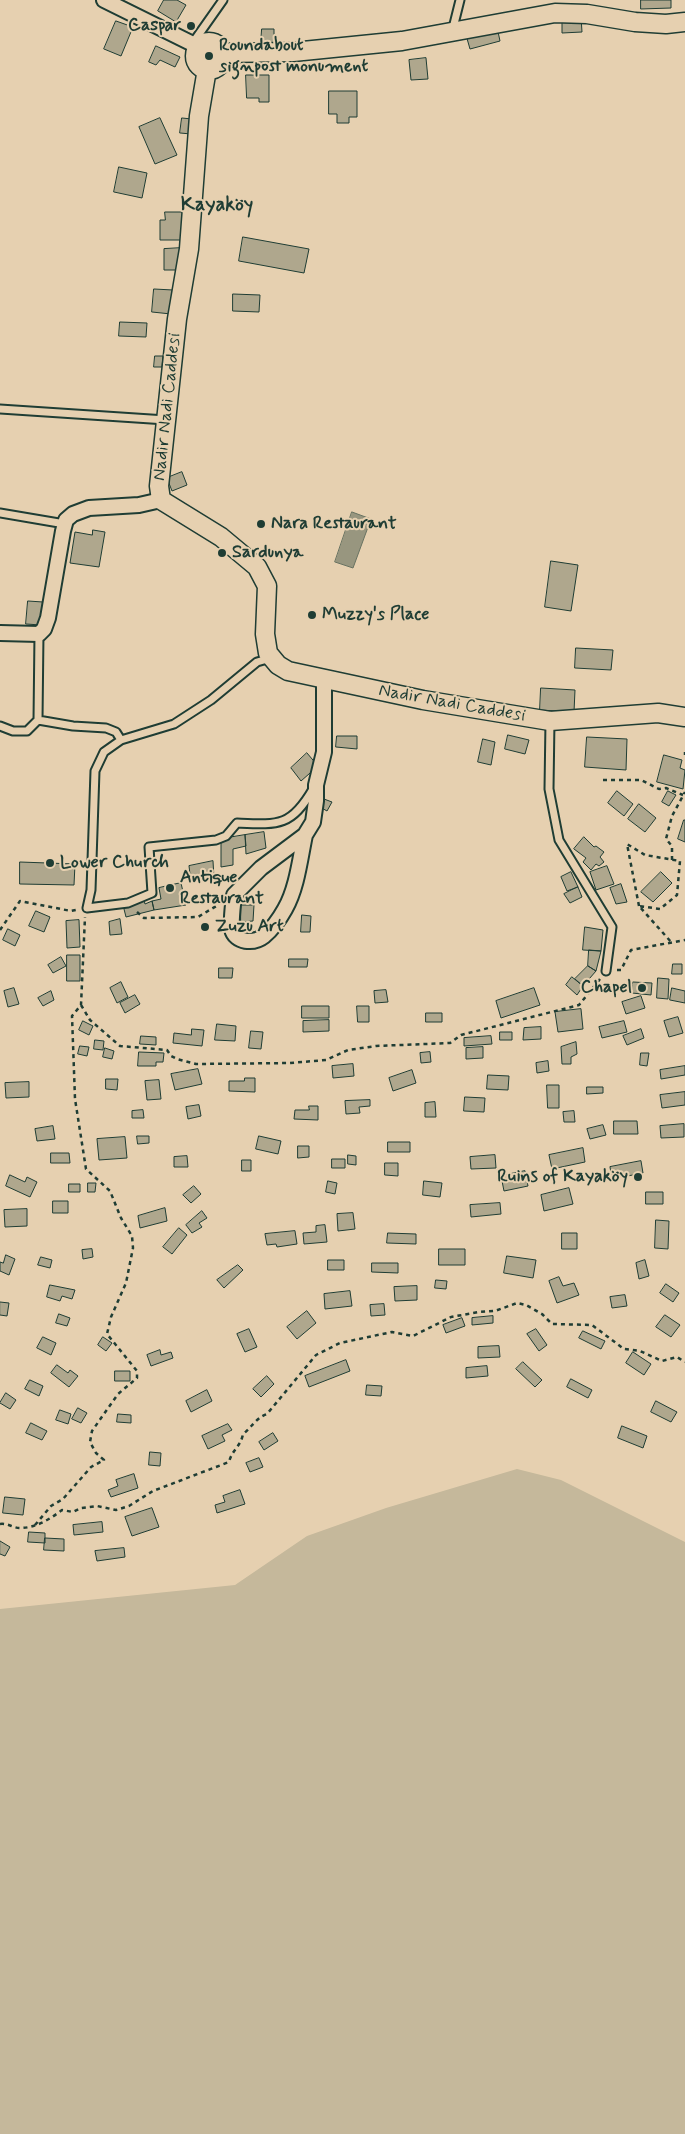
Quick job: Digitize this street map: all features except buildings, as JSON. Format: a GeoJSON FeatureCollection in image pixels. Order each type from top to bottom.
{"type":"FeatureCollection","features":[{"type":"Feature","properties":{"kind":"street"},"geometry":{"type":"LineString","coordinates":[[104,0],[195,45],[214,43],[222,53]]}},
{"type":"Feature","properties":{"kind":"street"},"geometry":{"type":"LineString","coordinates":[[222,53],[293,52],[402,41],[555,13],[588,14],[666,24],[685,22]]}},
{"type":"Feature","properties":{"kind":"street"},"geometry":{"type":"LineString","coordinates":[[195,45],[197,62],[207,69],[219,65],[222,53]]}},
{"type":"Feature","properties":{"kind":"street","name":"Nadir Nadi Caddesi"},"geometry":{"type":"LineString","coordinates":[[207,69],[198,116],[189,249],[159,470],[161,500],[221,537],[258,567],[266,586],[265,634],[271,658],[288,671],[324,680],[423,700],[550,721],[658,713],[685,716]]}},
{"type":"Feature","properties":{"kind":"street"},"geometry":{"type":"LineString","coordinates":[[0,632],[39,634],[44,629],[48,618],[65,524],[74,514],[89,508],[139,505],[161,500]]}},
{"type":"Feature","properties":{"kind":"street"},"geometry":{"type":"LineString","coordinates":[[305,835],[261,868],[234,895],[232,931],[236,937],[243,941],[253,941],[263,937],[285,909],[298,869],[305,835],[313,822],[316,785],[324,752],[324,680]]}},
{"type":"Feature","properties":{"kind":"lane"},"geometry":{"type":"LineString","coordinates":[[195,45],[223,0]]}},
{"type":"Feature","properties":{"kind":"lane"},"geometry":{"type":"LineString","coordinates":[[452,32],[460,0]]}},
{"type":"Feature","properties":{"kind":"lane"},"geometry":{"type":"LineString","coordinates":[[0,409],[166,420]]}},
{"type":"Feature","properties":{"kind":"lane"},"geometry":{"type":"LineString","coordinates":[[0,513],[65,524]]}},
{"type":"Feature","properties":{"kind":"lane"},"geometry":{"type":"LineString","coordinates":[[0,726],[13,731],[27,731],[38,720],[39,634]]}},
{"type":"Feature","properties":{"kind":"lane"},"geometry":{"type":"LineString","coordinates":[[271,658],[257,662],[211,700],[174,724],[121,740],[104,752],[95,771],[92,890],[87,908],[128,903],[148,897],[152,893],[149,847],[216,840],[226,836],[237,823],[272,824],[286,820],[298,813],[316,785]]}},
{"type":"Feature","properties":{"kind":"lane"},"geometry":{"type":"LineString","coordinates":[[38,720],[74,726],[106,728],[116,732],[121,740]]}},
{"type":"Feature","properties":{"kind":"lane"},"geometry":{"type":"LineString","coordinates":[[550,721],[549,789],[559,840],[612,927],[606,972]]}},
{"type":"Feature","properties":{"kind":"path"},"geometry":{"type":"LineString","coordinates":[[603,780],[641,780],[659,789],[666,788],[684,793],[672,816],[666,840],[672,846],[672,860]]}},
{"type":"Feature","properties":{"kind":"path"},"geometry":{"type":"LineString","coordinates":[[639,906],[660,909],[676,895],[680,861],[645,855],[627,844],[639,906],[672,943]]}},
{"type":"Feature","properties":{"kind":"path"},"geometry":{"type":"LineString","coordinates":[[128,903],[144,918],[198,917],[234,895]]}},
{"type":"Feature","properties":{"kind":"path"},"geometry":{"type":"LineString","coordinates":[[0,930],[20,901],[71,911],[87,908],[83,924],[81,1006],[90,1020],[120,1046],[167,1050],[170,1056],[196,1064],[290,1063],[326,1060],[348,1050],[376,1046],[450,1043],[461,1035],[579,1005],[606,972],[621,970],[631,950],[685,940]]}},
{"type":"Feature","properties":{"kind":"path"},"geometry":{"type":"LineString","coordinates":[[35,1525],[50,1506],[63,1499],[91,1467],[104,1460],[96,1453],[90,1442],[92,1431],[118,1394],[137,1378],[137,1371],[107,1334],[110,1317],[126,1283],[134,1248],[132,1236],[121,1218],[110,1191],[86,1169],[75,1099],[72,1042],[72,1016],[81,1006]]}},
{"type":"Feature","properties":{"kind":"path"},"geometry":{"type":"LineString","coordinates":[[0,1524],[20,1528],[35,1525],[44,1522],[62,1510],[73,1512],[81,1508],[97,1506],[116,1510],[129,1506],[153,1491],[230,1462],[232,1451],[242,1442],[243,1434],[253,1426],[258,1418],[266,1414],[316,1355],[340,1344],[392,1332],[413,1336],[450,1317],[494,1311],[517,1303],[526,1305],[542,1314],[552,1324],[592,1325],[624,1349],[640,1351],[662,1360],[677,1357],[685,1362]]}},
{"type":"Feature","properties":{"kind":"shaded area"},"geometry":{"type":"Polygon","coordinates":[[[352,512],[371,519],[353,568],[335,562],[352,512]]]}},
{"type":"Feature","properties":{"kind":"shaded area"},"geometry":{"type":"Polygon","coordinates":[[[517,1469],[561,1480],[685,1542],[685,2134],[0,2134],[0,1609],[235,1585],[307,1536],[386,1508],[517,1469]]]}},
{"type":"Feature","properties":{"kind":"place","name":"Caspar"},"geometry":{"type":"Point","coordinates":[191,26]}},
{"type":"Feature","properties":{"kind":"place","name":"Roundabout signpost monument"},"geometry":{"type":"Point","coordinates":[209,56]}},
{"type":"Feature","properties":{"kind":"place","name":"Nara Restaurant"},"geometry":{"type":"Point","coordinates":[261,524]}},
{"type":"Feature","properties":{"kind":"place","name":"Sardunya"},"geometry":{"type":"Point","coordinates":[222,553]}},
{"type":"Feature","properties":{"kind":"place","name":"Muzzy's Place"},"geometry":{"type":"Point","coordinates":[312,615]}},
{"type":"Feature","properties":{"kind":"place","name":"Lower Church"},"geometry":{"type":"Point","coordinates":[50,863]}},
{"type":"Feature","properties":{"kind":"place","name":"Antique Restaurant"},"geometry":{"type":"Point","coordinates":[170,888]}},
{"type":"Feature","properties":{"kind":"place","name":"Zuzu Art"},"geometry":{"type":"Point","coordinates":[205,927]}},
{"type":"Feature","properties":{"kind":"place","name":"Chapel"},"geometry":{"type":"Point","coordinates":[642,988]}},
{"type":"Feature","properties":{"kind":"place","name":"Ruins of Kayaköy"},"geometry":{"type":"Point","coordinates":[638,1177]}},
{"type":"Feature","properties":{"kind":"district","name":"Kayaköy"},"geometry":{"type":"Point","coordinates":[217,206]}}]}
